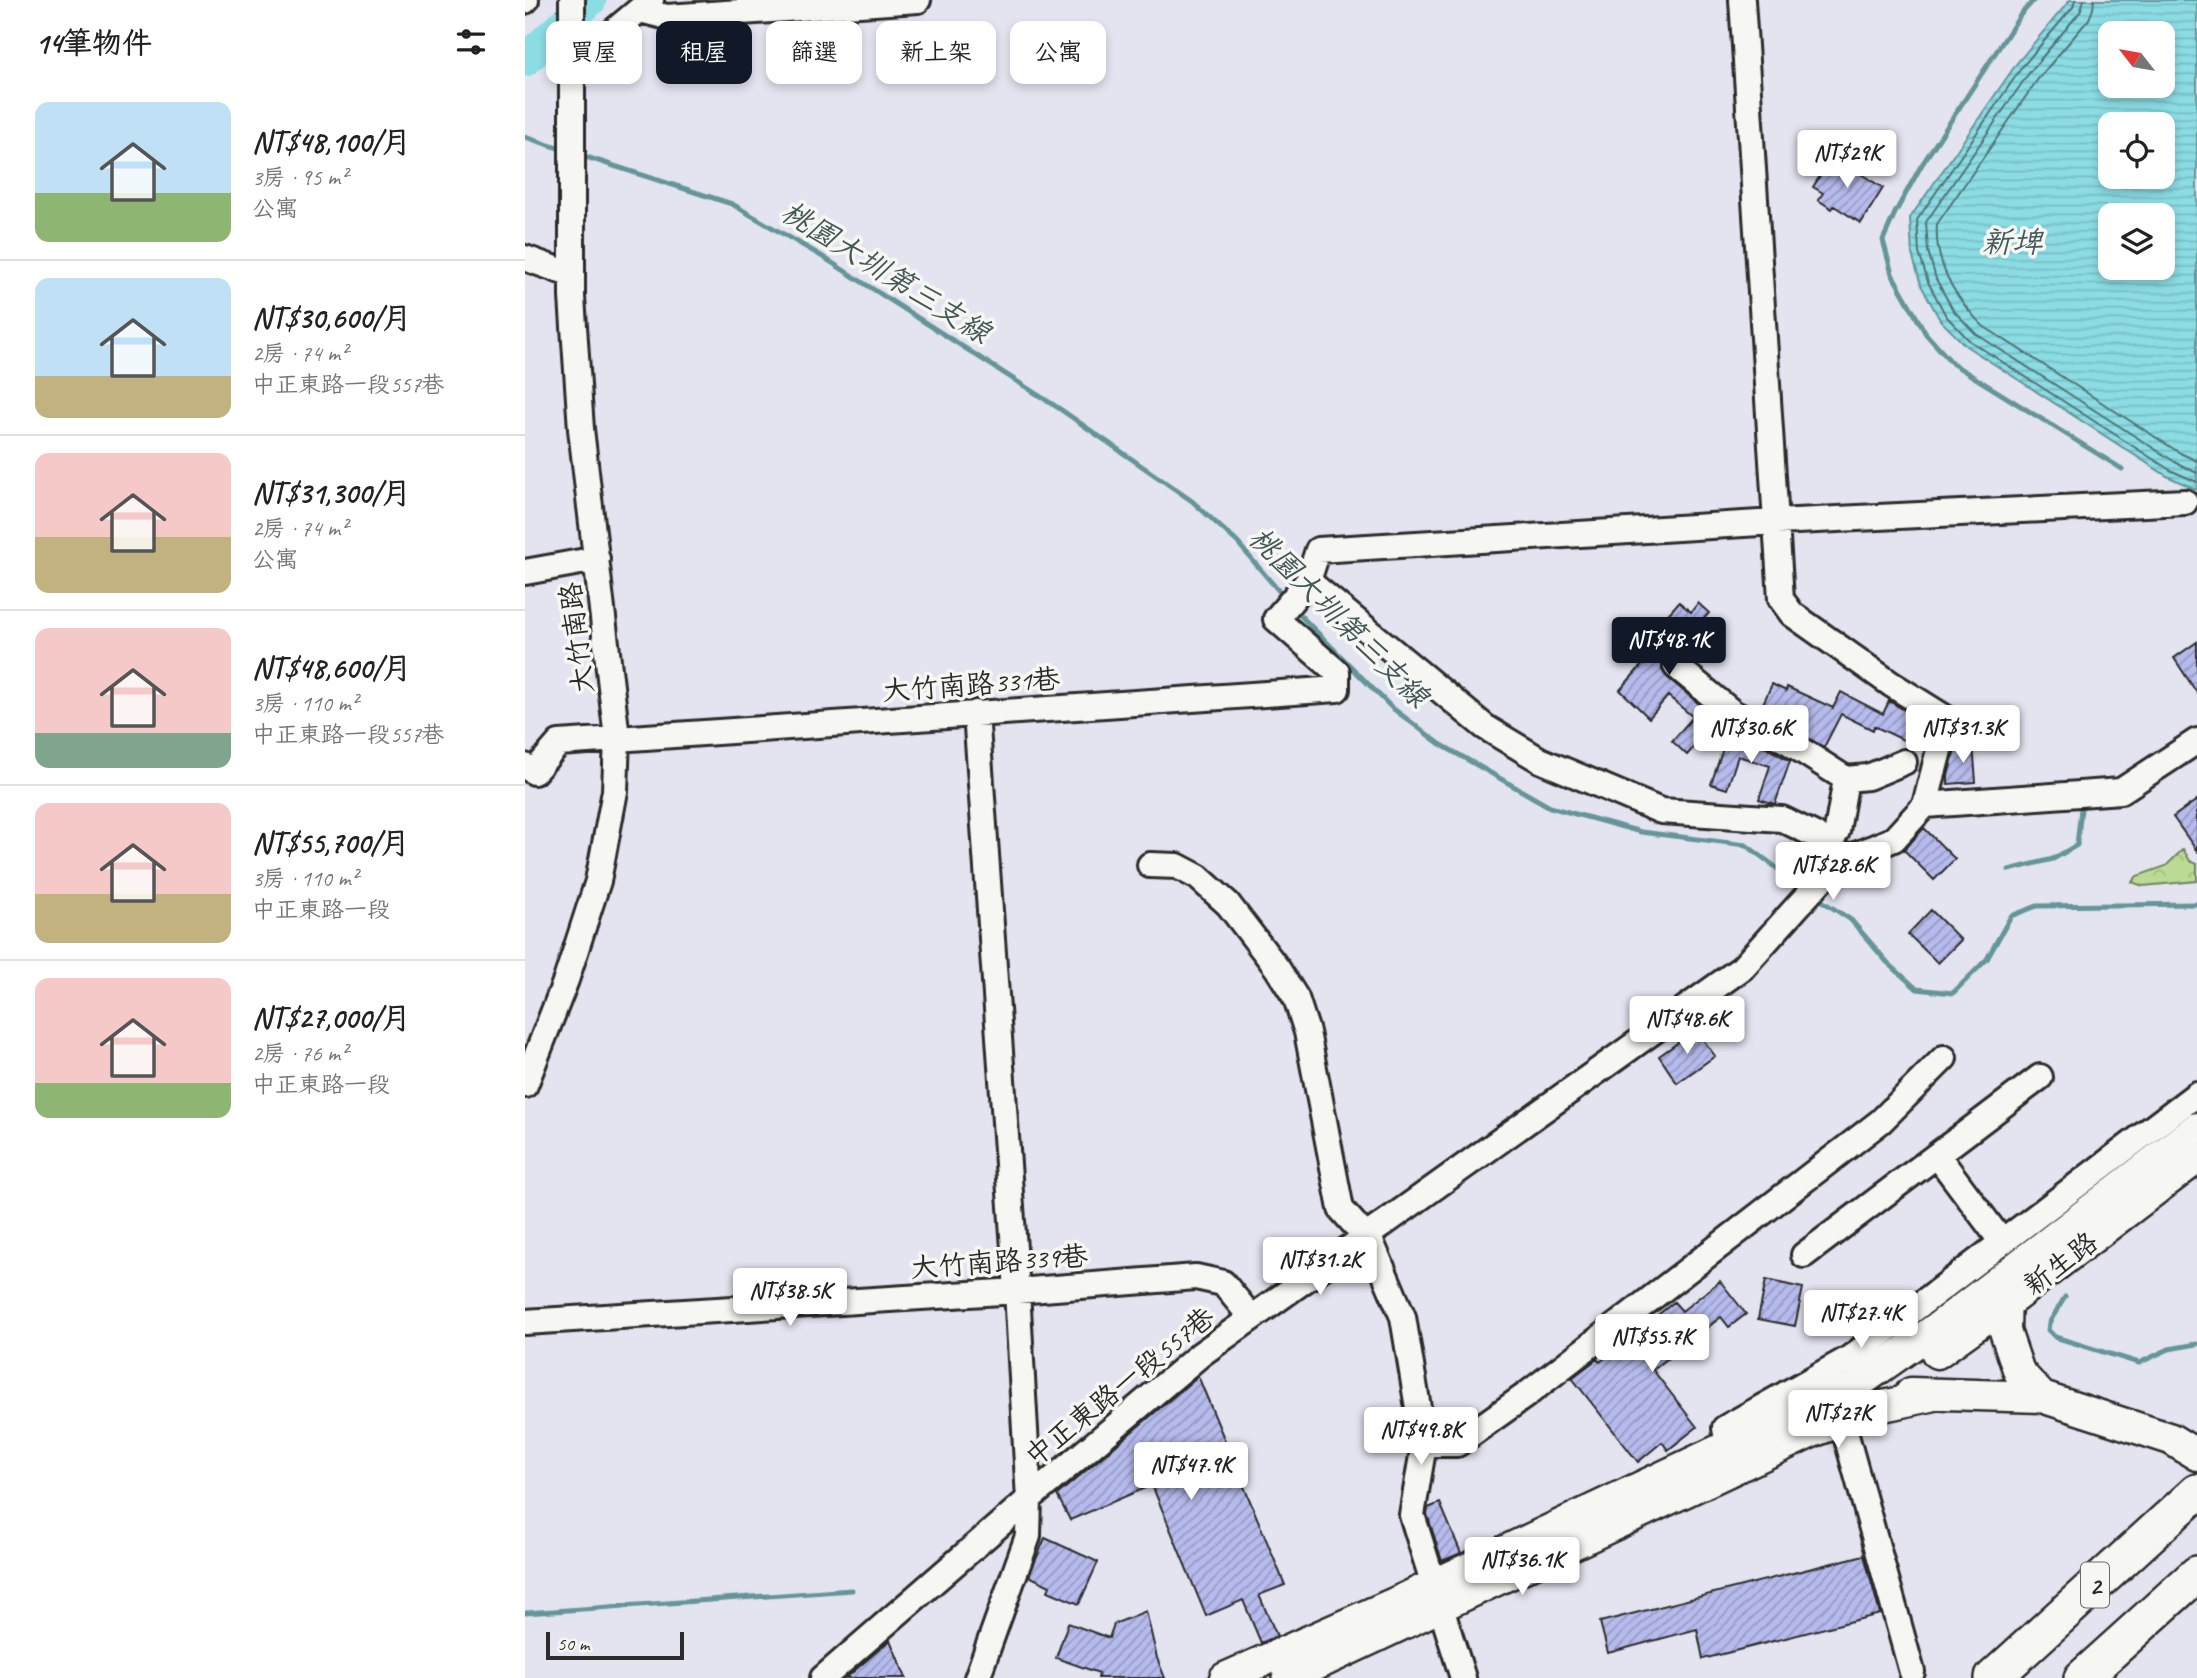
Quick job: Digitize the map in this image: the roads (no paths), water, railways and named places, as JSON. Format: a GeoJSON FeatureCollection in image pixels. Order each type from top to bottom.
{"type":"FeatureCollection","features":[{"type":"Feature","properties":{"kind":"highway","name":"2"},"geometry":{"type":"LineString","coordinates":[[1993,1678],[2197,1492]]}},
{"type":"Feature","properties":{"kind":"highway","name":"2"},"geometry":{"type":"LineString","coordinates":[[2082,1678],[2197,1574]]}},
{"type":"Feature","properties":{"kind":"main road","name":"新生路"},"geometry":{"type":"LineString","coordinates":[[2004,1305],[2007,1274],[2197,1128]]}},
{"type":"Feature","properties":{"kind":"main road","name":"新生路"},"geometry":{"type":"LineString","coordinates":[[2004,1305],[2197,1158]]}},
{"type":"Feature","properties":{"kind":"main road"},"geometry":{"type":"LineString","coordinates":[[1732,1457],[1853,1387],[2007,1274]]}},
{"type":"Feature","properties":{"kind":"main road"},"geometry":{"type":"LineString","coordinates":[[1225,1678],[1437,1595],[1810,1419],[1883,1390],[2004,1305]]}},
{"type":"Feature","properties":{"kind":"main road"},"geometry":{"type":"LineString","coordinates":[[2004,1305],[2005,1331],[2019,1372],[2042,1397]]}},
{"type":"Feature","properties":{"kind":"main road"},"geometry":{"type":"LineString","coordinates":[[1853,1387],[1930,1396],[2042,1397],[2171,1439],[2197,1455]]}},
{"type":"Feature","properties":{"kind":"main road"},"geometry":{"type":"LineString","coordinates":[[1732,1457],[1883,1406],[1930,1396]]}},
{"type":"Feature","properties":{"kind":"main road"},"geometry":{"type":"LineString","coordinates":[[1302,1675],[1437,1595]]}},
{"type":"Feature","properties":{"kind":"street"},"geometry":{"type":"LineString","coordinates":[[572,0],[572,21]]}},
{"type":"Feature","properties":{"kind":"street"},"geometry":{"type":"LineString","coordinates":[[625,21],[646,5],[667,17],[918,0]]}},
{"type":"Feature","properties":{"kind":"street"},"geometry":{"type":"LineString","coordinates":[[1742,0],[1781,599],[1792,614],[1891,684],[1947,719],[1924,805],[1894,839],[1835,859]]}},
{"type":"Feature","properties":{"kind":"street","name":"大竹南路"},"geometry":{"type":"LineString","coordinates":[[525,1085],[566,980],[598,881],[615,791],[617,738],[581,429],[572,275],[571,84]]}},
{"type":"Feature","properties":{"kind":"street"},"geometry":{"type":"LineString","coordinates":[[525,258],[572,275]]}},
{"type":"Feature","properties":{"kind":"street"},"geometry":{"type":"LineString","coordinates":[[1835,859],[1815,835],[1782,819],[1661,811],[1540,760],[1485,727],[1308,582],[1318,550],[1776,522],[2185,502]]}},
{"type":"Feature","properties":{"kind":"street"},"geometry":{"type":"LineString","coordinates":[[525,572],[597,559]]}},
{"type":"Feature","properties":{"kind":"street","name":"大竹南路331巷"},"geometry":{"type":"LineString","coordinates":[[525,766],[534,772],[559,743],[1337,689],[1337,672],[1276,619],[1308,582]]}},
{"type":"Feature","properties":{"kind":"street"},"geometry":{"type":"LineString","coordinates":[[1703,635],[1676,666],[1733,713],[1787,741],[1846,779],[1868,777],[1904,762]]}},
{"type":"Feature","properties":{"kind":"street"},"geometry":{"type":"LineString","coordinates":[[976,713],[1029,1499],[1028,1536],[977,1678]]}},
{"type":"Feature","properties":{"kind":"street"},"geometry":{"type":"LineString","coordinates":[[1924,805],[2121,791],[2197,741]]}},
{"type":"Feature","properties":{"kind":"street"},"geometry":{"type":"LineString","coordinates":[[1835,859],[1846,779]]}},
{"type":"Feature","properties":{"kind":"street","name":"中正東路一段557巷"},"geometry":{"type":"LineString","coordinates":[[823,1678],[1201,1354],[1742,968],[1801,905],[1835,859]]}},
{"type":"Feature","properties":{"kind":"street"},"geometry":{"type":"LineString","coordinates":[[1150,865],[1177,866],[1198,877],[1228,904],[1277,968],[1296,998],[1307,1032],[1341,1209],[1372,1244],[1403,1317],[1424,1444],[1412,1515],[1463,1678]]}},
{"type":"Feature","properties":{"kind":"street"},"geometry":{"type":"LineString","coordinates":[[1424,1444],[1457,1444],[1526,1395],[1881,1121],[1944,1058]]}},
{"type":"Feature","properties":{"kind":"street"},"geometry":{"type":"LineString","coordinates":[[1804,1255],[2040,1077]]}},
{"type":"Feature","properties":{"kind":"street"},"geometry":{"type":"LineString","coordinates":[[1732,1457],[1725,1428],[1850,1358],[2197,1094]]}},
{"type":"Feature","properties":{"kind":"street"},"geometry":{"type":"LineString","coordinates":[[1937,1155],[2002,1242]]}},
{"type":"Feature","properties":{"kind":"street","name":"大竹南路339巷"},"geometry":{"type":"LineString","coordinates":[[525,1322],[1195,1277],[1223,1283],[1251,1317]]}},
{"type":"Feature","properties":{"kind":"street"},"geometry":{"type":"LineString","coordinates":[[1842,1421],[1912,1672]]}},
{"type":"Feature","properties":{"kind":"water","name":"新埤"},"geometry":{"type":"Polygon","coordinates":[[[2070,0],[2197,0],[2197,490],[2167,476],[1966,346],[1940,320],[1921,285],[1912,254],[1910,218],[2017,63],[2070,0]]]}},
{"type":"Feature","properties":{"kind":"waterway"},"geometry":{"type":"LineString","coordinates":[[525,60],[590,0]]}},
{"type":"Feature","properties":{"kind":"waterway"},"geometry":{"type":"LineString","coordinates":[[2034,0],[2021,14],[1921,166],[1883,240],[1892,274],[1926,334],[1953,364],[2122,469]]}},
{"type":"Feature","properties":{"kind":"waterway","name":"桃園大圳第三支線"},"geometry":{"type":"LineString","coordinates":[[525,137],[564,150]]}},
{"type":"Feature","properties":{"kind":"waterway","name":"桃園大圳第三支線"},"geometry":{"type":"LineString","coordinates":[[580,155],[732,204],[823,257],[1060,409],[1192,501],[1237,542],[1284,597]]}},
{"type":"Feature","properties":{"kind":"waterway","name":"桃園大圳第三支線"},"geometry":{"type":"LineString","coordinates":[[1295,610],[1391,707],[1440,744],[1550,807],[1641,832],[1746,845],[1805,889]]}},
{"type":"Feature","properties":{"kind":"waterway"},"geometry":{"type":"LineString","coordinates":[[2009,870],[2053,859],[2077,845],[2082,800]]}},
{"type":"Feature","properties":{"kind":"waterway","name":"桃園大圳第三支線"},"geometry":{"type":"LineString","coordinates":[[1816,897],[1851,920],[1887,962],[1917,989],[1953,993],[1987,959],[2011,916],[2037,906],[2197,904]]}},
{"type":"Feature","properties":{"kind":"waterway"},"geometry":{"type":"LineString","coordinates":[[2065,1297],[2049,1323],[2048,1330],[2055,1337],[2139,1363],[2169,1349],[2197,1344]]}},
{"type":"Feature","properties":{"kind":"waterway"},"geometry":{"type":"LineString","coordinates":[[525,1613],[852,1590]]}}]}
